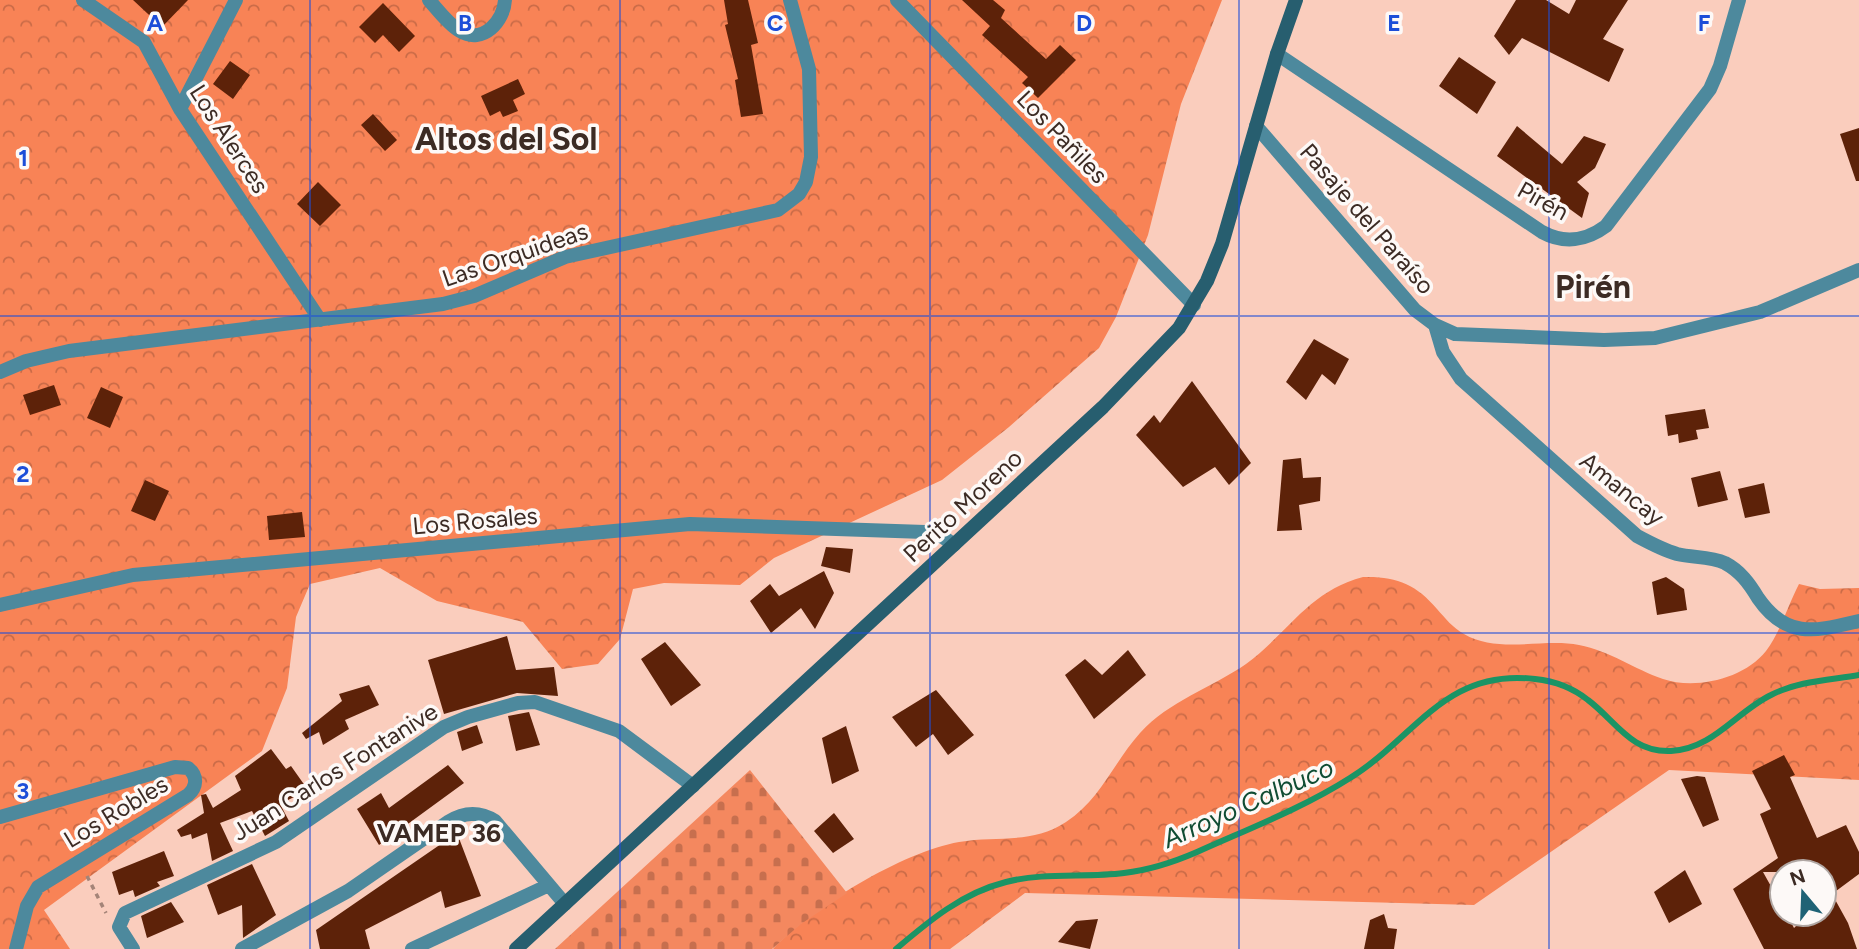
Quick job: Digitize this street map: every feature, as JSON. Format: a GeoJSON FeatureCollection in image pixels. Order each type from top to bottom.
{"type":"FeatureCollection","features":[{"type":"Feature","properties":{"kind":"main road","name":"Perito Moreno"},"geometry":{"type":"LineString","coordinates":[[516,949],[1126,386],[1169,340],[1194,305],[1218,256],[1277,54],[1296,0]]}},
{"type":"Feature","properties":{"kind":"street","name":"Los Alerces"},"geometry":{"type":"LineString","coordinates":[[83,0],[144,42],[180,110],[320,320]]}},
{"type":"Feature","properties":{"kind":"street"},"geometry":{"type":"LineString","coordinates":[[180,110],[236,0]]}},
{"type":"Feature","properties":{"kind":"street"},"geometry":{"type":"LineString","coordinates":[[429,0],[464,34],[482,33],[499,23],[505,0]]}},
{"type":"Feature","properties":{"kind":"street","name":"Las Orquideas"},"geometry":{"type":"LineString","coordinates":[[0,372],[26,360],[69,351],[458,301],[565,257],[765,215],[789,203],[806,182],[811,157],[809,69],[789,0]]}},
{"type":"Feature","properties":{"kind":"street","name":"Los Pañiles"},"geometry":{"type":"LineString","coordinates":[[897,0],[1194,305]]}},
{"type":"Feature","properties":{"kind":"street","name":"Pirén"},"geometry":{"type":"LineString","coordinates":[[1277,54],[1542,232],[1561,240],[1573,240],[1597,233],[1606,226],[1698,110],[1716,78],[1739,0]]}},
{"type":"Feature","properties":{"kind":"street","name":"Pasaje del Paraíso"},"geometry":{"type":"LineString","coordinates":[[1256,126],[1415,310],[1435,325],[1455,334],[1477,337],[1654,338],[1760,312],[1859,270]]}},
{"type":"Feature","properties":{"kind":"street","name":"Amancay"},"geometry":{"type":"LineString","coordinates":[[1435,325],[1443,352],[1461,379],[1637,536],[1671,552],[1709,558],[1732,567],[1742,575],[1771,614],[1789,627],[1813,630],[1859,621]]}},
{"type":"Feature","properties":{"kind":"street","name":"Los Rosales"},"geometry":{"type":"LineString","coordinates":[[0,605],[146,574],[690,524],[925,532],[943,537],[954,545]]}},
{"type":"Feature","properties":{"kind":"street","name":"Juan Carlos Fontanive"},"geometry":{"type":"LineString","coordinates":[[119,923],[128,911],[276,842],[444,727],[468,717],[518,703],[535,702],[619,731],[692,786]]}},
{"type":"Feature","properties":{"kind":"street","name":"Los Robles"},"geometry":{"type":"LineString","coordinates":[[0,817],[175,767],[192,771],[195,784],[188,795],[44,882],[33,893],[16,949]]}},
{"type":"Feature","properties":{"kind":"street"},"geometry":{"type":"LineString","coordinates":[[242,949],[348,891],[448,822],[467,814],[483,814],[495,821],[565,904]]}},
{"type":"Feature","properties":{"kind":"street"},"geometry":{"type":"LineString","coordinates":[[412,949],[549,885]]}},
{"type":"Feature","properties":{"kind":"street"},"geometry":{"type":"LineString","coordinates":[[119,923],[120,931],[133,949]]}},
{"type":"Feature","properties":{"kind":"path"},"geometry":{"type":"LineString","coordinates":[[79,861],[104,910],[119,923]]}},
{"type":"Feature","properties":{"kind":"green space"},"geometry":{"type":"Polygon","coordinates":[[[0,0],[1222,0],[1181,104],[1148,235],[1116,317],[1099,348],[1009,427],[942,480],[774,558],[740,585],[664,583],[633,589],[620,639],[598,664],[562,669],[523,622],[437,601],[380,568],[310,584],[296,617],[287,688],[262,751],[44,910],[70,949],[0,949],[0,0]]]}},
{"type":"Feature","properties":{"kind":"green space"},"geometry":{"type":"Polygon","coordinates":[[[1363,577],[1386,578],[1404,583],[1429,600],[1456,629],[1477,640],[1506,644],[1579,645],[1601,651],[1663,679],[1689,683],[1718,680],[1757,661],[1776,636],[1799,584],[1820,589],[1859,588],[1859,780],[1669,770],[1474,905],[1025,893],[950,949],[773,949],[834,899],[911,857],[959,842],[1027,837],[1066,822],[1088,803],[1131,744],[1151,722],[1177,703],[1246,664],[1328,592],[1363,577]]]}},
{"type":"Feature","properties":{"kind":"green space"},"geometry":{"type":"Polygon","coordinates":[[[750,770],[847,893],[801,924],[772,949],[555,949],[750,770]]]}},
{"type":"Feature","properties":{"kind":"building"},"geometry":{"type":"Polygon","coordinates":[[[133,0],[188,0],[162,27],[133,0]]]}},
{"type":"Feature","properties":{"kind":"building"},"geometry":{"type":"Polygon","coordinates":[[[724,0],[748,0],[758,43],[751,45],[763,114],[741,117],[735,80],[738,79],[725,25],[728,24],[724,0]]]}},
{"type":"Feature","properties":{"kind":"building"},"geometry":{"type":"Polygon","coordinates":[[[962,0],[993,0],[1005,10],[1001,18],[1046,59],[1060,45],[1076,60],[1038,98],[1022,83],[1028,77],[982,35],[990,26],[962,0]]]}},
{"type":"Feature","properties":{"kind":"building"},"geometry":{"type":"Polygon","coordinates":[[[1516,0],[1546,0],[1569,14],[1576,0],[1628,0],[1603,39],[1624,49],[1609,82],[1522,38],[1509,55],[1494,36],[1516,0]]]}},
{"type":"Feature","properties":{"kind":"building"},"geometry":{"type":"Polygon","coordinates":[[[383,3],[415,36],[399,52],[383,35],[375,43],[359,27],[383,3]]]}},
{"type":"Feature","properties":{"kind":"building"},"geometry":{"type":"Polygon","coordinates":[[[1459,57],[1496,82],[1477,114],[1439,86],[1459,57]]]}},
{"type":"Feature","properties":{"kind":"building"},"geometry":{"type":"Polygon","coordinates":[[[230,61],[250,75],[233,99],[213,84],[230,61]]]}},
{"type":"Feature","properties":{"kind":"building"},"geometry":{"type":"Polygon","coordinates":[[[518,79],[525,94],[513,100],[518,111],[503,117],[500,111],[490,116],[481,96],[518,79]]]}},
{"type":"Feature","properties":{"kind":"building"},"geometry":{"type":"Polygon","coordinates":[[[373,114],[397,140],[385,151],[361,125],[373,114]]]}},
{"type":"Feature","properties":{"kind":"building"},"geometry":{"type":"Polygon","coordinates":[[[1517,126],[1562,164],[1584,136],[1606,144],[1595,168],[1577,182],[1589,193],[1582,218],[1497,156],[1517,126]]]}},
{"type":"Feature","properties":{"kind":"building"},"geometry":{"type":"Polygon","coordinates":[[[1859,128],[1859,181],[1856,181],[1840,134],[1859,128]]]}},
{"type":"Feature","properties":{"kind":"building"},"geometry":{"type":"Polygon","coordinates":[[[318,182],[341,205],[320,226],[297,204],[318,182]]]}},
{"type":"Feature","properties":{"kind":"building"},"geometry":{"type":"Polygon","coordinates":[[[1314,339],[1349,359],[1335,385],[1322,374],[1306,400],[1286,382],[1314,339]]]}},
{"type":"Feature","properties":{"kind":"building"},"geometry":{"type":"Polygon","coordinates":[[[1192,381],[1251,463],[1229,485],[1215,467],[1183,487],[1136,435],[1154,415],[1160,423],[1192,381]]]}},
{"type":"Feature","properties":{"kind":"building"},"geometry":{"type":"Polygon","coordinates":[[[54,385],[61,405],[30,415],[23,395],[54,385]]]}},
{"type":"Feature","properties":{"kind":"building"},"geometry":{"type":"Polygon","coordinates":[[[101,387],[123,397],[110,428],[87,418],[101,387]]]}},
{"type":"Feature","properties":{"kind":"building"},"geometry":{"type":"Polygon","coordinates":[[[1705,409],[1709,428],[1696,430],[1698,439],[1679,443],[1678,434],[1668,436],[1665,415],[1705,409]]]}},
{"type":"Feature","properties":{"kind":"building"},"geometry":{"type":"Polygon","coordinates":[[[1301,458],[1303,478],[1321,477],[1320,501],[1299,505],[1302,530],[1277,531],[1283,460],[1301,458]]]}},
{"type":"Feature","properties":{"kind":"building"},"geometry":{"type":"Polygon","coordinates":[[[1720,471],[1728,500],[1698,507],[1691,478],[1720,471]]]}},
{"type":"Feature","properties":{"kind":"building"},"geometry":{"type":"Polygon","coordinates":[[[145,480],[169,491],[155,521],[131,511],[145,480]]]}},
{"type":"Feature","properties":{"kind":"building"},"geometry":{"type":"Polygon","coordinates":[[[1764,483],[1770,513],[1745,518],[1738,489],[1764,483]]]}},
{"type":"Feature","properties":{"kind":"building"},"geometry":{"type":"Polygon","coordinates":[[[302,512],[305,537],[269,540],[267,516],[302,512]]]}},
{"type":"Feature","properties":{"kind":"building"},"geometry":{"type":"Polygon","coordinates":[[[826,547],[853,549],[850,573],[821,566],[826,547]]]}},
{"type":"Feature","properties":{"kind":"building"},"geometry":{"type":"Polygon","coordinates":[[[824,571],[834,593],[815,629],[801,608],[771,633],[750,601],[770,584],[779,596],[824,571]]]}},
{"type":"Feature","properties":{"kind":"building"},"geometry":{"type":"Polygon","coordinates":[[[1666,577],[1684,589],[1687,610],[1657,615],[1652,582],[1666,577]]]}},
{"type":"Feature","properties":{"kind":"building"},"geometry":{"type":"Polygon","coordinates":[[[507,636],[516,670],[554,667],[558,696],[517,693],[444,714],[428,660],[507,636]]]}},
{"type":"Feature","properties":{"kind":"building"},"geometry":{"type":"Polygon","coordinates":[[[665,642],[701,685],[671,706],[641,659],[665,642]]]}},
{"type":"Feature","properties":{"kind":"building"},"geometry":{"type":"Polygon","coordinates":[[[1128,650],[1146,675],[1094,719],[1065,675],[1085,659],[1102,675],[1128,650]]]}},
{"type":"Feature","properties":{"kind":"building"},"geometry":{"type":"Polygon","coordinates":[[[369,685],[379,705],[345,720],[349,729],[323,745],[319,732],[306,739],[302,733],[342,701],[339,694],[369,685]]]}},
{"type":"Feature","properties":{"kind":"building"},"geometry":{"type":"Polygon","coordinates":[[[936,690],[974,735],[948,755],[933,734],[916,747],[892,717],[936,690]]]}},
{"type":"Feature","properties":{"kind":"building"},"geometry":{"type":"Polygon","coordinates":[[[529,712],[540,745],[516,751],[508,716],[529,712]]]}},
{"type":"Feature","properties":{"kind":"building"},"geometry":{"type":"Polygon","coordinates":[[[477,725],[483,743],[462,751],[457,732],[477,725]]]}},
{"type":"Feature","properties":{"kind":"building"},"geometry":{"type":"Polygon","coordinates":[[[846,726],[859,771],[832,784],[822,738],[846,726]]]}},
{"type":"Feature","properties":{"kind":"building"},"geometry":{"type":"Polygon","coordinates":[[[271,749],[286,769],[291,766],[308,790],[280,804],[289,821],[265,836],[252,811],[220,823],[233,851],[212,861],[207,833],[192,839],[191,834],[181,837],[177,830],[204,813],[201,795],[206,794],[213,808],[241,790],[235,776],[271,749]]]}},
{"type":"Feature","properties":{"kind":"building"},"geometry":{"type":"Polygon","coordinates":[[[1784,755],[1795,775],[1790,777],[1817,838],[1846,825],[1859,852],[1859,874],[1838,890],[1838,858],[1778,858],[1760,814],[1771,809],[1752,771],[1784,755]]]}},
{"type":"Feature","properties":{"kind":"building"},"geometry":{"type":"Polygon","coordinates":[[[448,765],[464,783],[379,845],[357,809],[381,793],[389,808],[448,765]]]}},
{"type":"Feature","properties":{"kind":"building"},"geometry":{"type":"Polygon","coordinates":[[[1705,777],[1719,820],[1703,827],[1681,779],[1705,777]]]}},
{"type":"Feature","properties":{"kind":"building"},"geometry":{"type":"Polygon","coordinates":[[[834,813],[854,839],[833,853],[814,831],[834,813]]]}},
{"type":"Feature","properties":{"kind":"building"},"geometry":{"type":"Polygon","coordinates":[[[457,833],[481,896],[445,908],[441,891],[365,930],[370,949],[320,949],[316,930],[457,833]]]}},
{"type":"Feature","properties":{"kind":"building"},"geometry":{"type":"Polygon","coordinates":[[[164,851],[174,876],[157,882],[160,886],[135,897],[133,890],[119,895],[112,872],[164,851]]]}},
{"type":"Feature","properties":{"kind":"building"},"geometry":{"type":"Polygon","coordinates":[[[252,864],[276,915],[243,938],[242,905],[218,915],[207,885],[252,864]]]}},
{"type":"Feature","properties":{"kind":"building"},"geometry":{"type":"Polygon","coordinates":[[[1768,865],[1768,872],[1763,872],[1768,881],[1768,928],[1838,928],[1838,905],[1857,949],[1764,949],[1733,889],[1768,865]]]}},
{"type":"Feature","properties":{"kind":"building"},"geometry":{"type":"Polygon","coordinates":[[[1685,870],[1702,904],[1669,923],[1654,892],[1685,870]]]}},
{"type":"Feature","properties":{"kind":"building"},"geometry":{"type":"Polygon","coordinates":[[[171,902],[184,922],[147,938],[141,916],[171,902]]]}},
{"type":"Feature","properties":{"kind":"building"},"geometry":{"type":"Polygon","coordinates":[[[1384,914],[1388,928],[1397,929],[1394,949],[1364,949],[1370,920],[1384,914]]]}},
{"type":"Feature","properties":{"kind":"building"},"geometry":{"type":"Polygon","coordinates":[[[1098,919],[1090,949],[1058,942],[1076,921],[1098,919]]]}},
{"type":"Feature","properties":{"kind":"waterway","name":"Arroyo Calbuco"},"geometry":{"type":"LineString","coordinates":[[896,949],[947,909],[990,887],[1035,877],[1109,874],[1152,868],[1188,856],[1275,818],[1350,778],[1373,762],[1433,709],[1477,684],[1504,678],[1556,683],[1588,700],[1625,734],[1645,747],[1671,751],[1686,749],[1712,737],[1758,702],[1781,690],[1859,675]]}},
{"type":"Feature","properties":{"kind":"district","name":"Altos del Sol"},"geometry":{"type":"Point","coordinates":[506,139]}},
{"type":"Feature","properties":{"kind":"district","name":"Pirén"},"geometry":{"type":"Point","coordinates":[1593,287]}},
{"type":"Feature","properties":{"kind":"district","name":"VAMEP 36"},"geometry":{"type":"Point","coordinates":[439,833]}}]}
